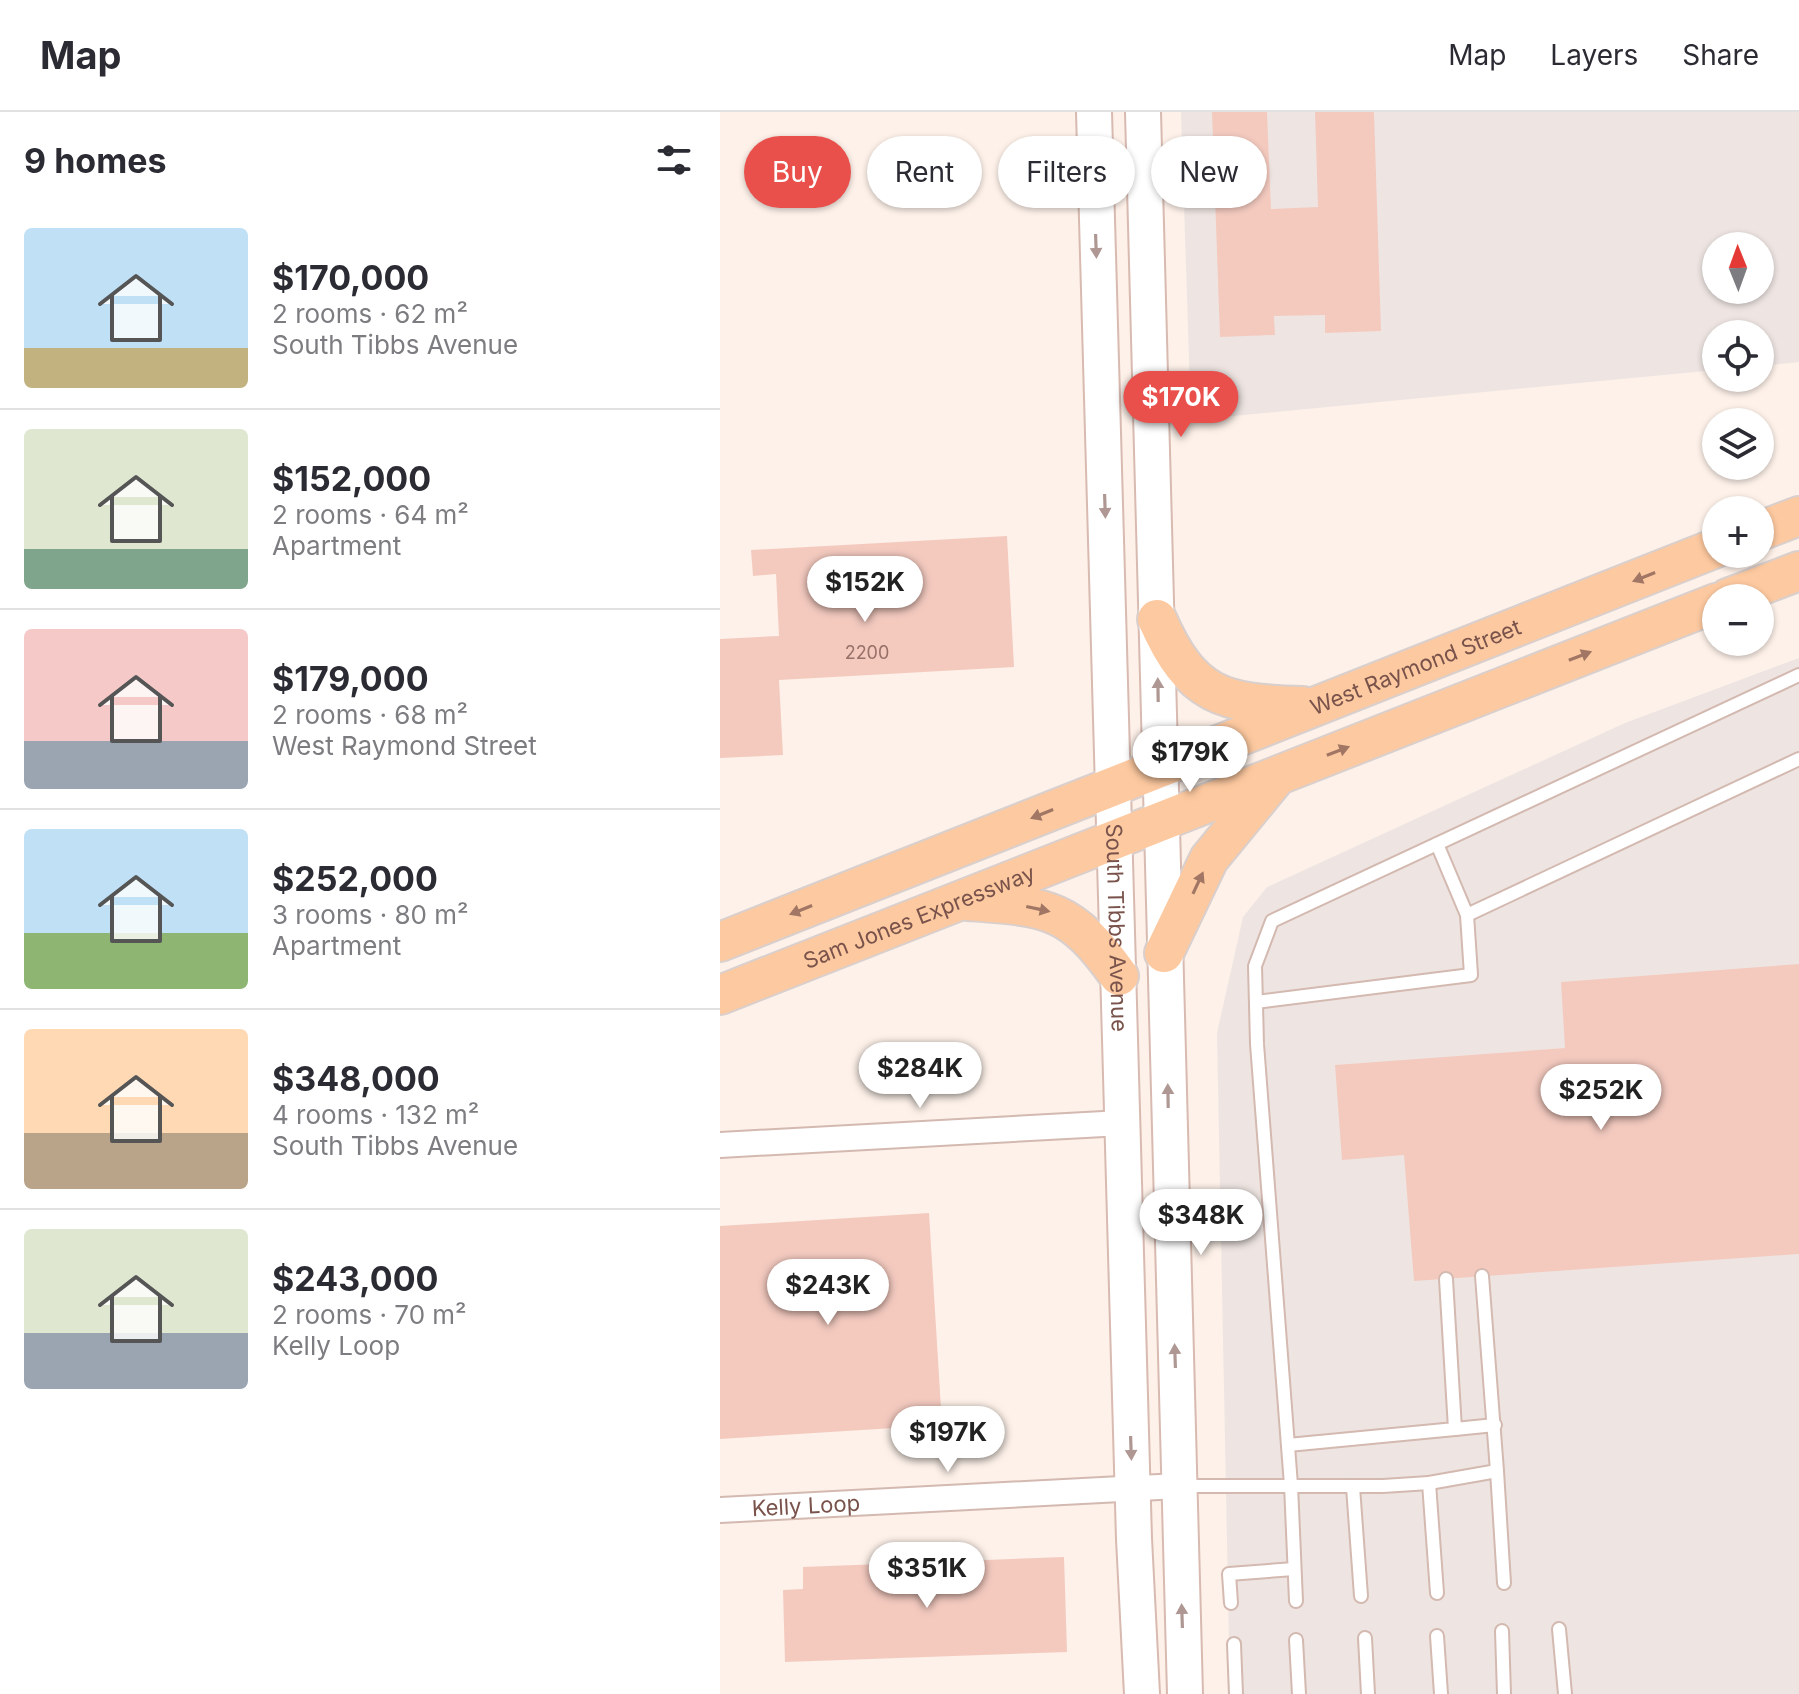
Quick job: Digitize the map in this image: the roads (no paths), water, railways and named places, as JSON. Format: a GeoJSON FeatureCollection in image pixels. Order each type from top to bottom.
{"type":"FeatureCollection","features":[{"type":"Feature","properties":{"kind":"main road","name":"South Tibbs Avenue"},"geometry":{"type":"LineString","coordinates":[[1094,112],[1133,1488],[1142,1694]]}},
{"type":"Feature","properties":{"kind":"main road","name":"South Tibbs Avenue"},"geometry":{"type":"LineString","coordinates":[[1143,112],[1185,1694]]}},
{"type":"Feature","properties":{"kind":"main road"},"geometry":{"type":"LineString","coordinates":[[1774,526],[1799,516]]}},
{"type":"Feature","properties":{"kind":"main road","name":"West Raymond Street"},"geometry":{"type":"LineString","coordinates":[[1115,785],[1702,554]]}},
{"type":"Feature","properties":{"kind":"main road"},"geometry":{"type":"LineString","coordinates":[[1765,584],[1799,571]]}},
{"type":"Feature","properties":{"kind":"main road"},"geometry":{"type":"LineString","coordinates":[[1116,838],[1702,608]]}},
{"type":"Feature","properties":{"kind":"main road"},"geometry":{"type":"LineString","coordinates":[[1157,619],[1170,649],[1186,673],[1209,690],[1231,700],[1318,706]]}},
{"type":"Feature","properties":{"kind":"main road"},"geometry":{"type":"LineString","coordinates":[[1164,953],[1209,859],[1280,774]]}},
{"type":"Feature","properties":{"kind":"main road"},"geometry":{"type":"LineString","coordinates":[[720,942],[1115,785]]}},
{"type":"Feature","properties":{"kind":"main road","name":"Sam Jones Expressway"},"geometry":{"type":"LineString","coordinates":[[720,995],[1116,838]]}},
{"type":"Feature","properties":{"kind":"main road"},"geometry":{"type":"LineString","coordinates":[[961,900],[1036,907],[1055,913],[1089,937],[1119,976]]}},
{"type":"Feature","properties":{"kind":"street"},"geometry":{"type":"LineString","coordinates":[[720,1145],[1122,1123]]}},
{"type":"Feature","properties":{"kind":"street","name":"Kelly Loop"},"geometry":{"type":"LineString","coordinates":[[720,1510],[1178,1486]]}},
{"type":"Feature","properties":{"kind":"lane"},"geometry":{"type":"LineString","coordinates":[[1296,1601],[1291,1485],[1256,1002],[1255,966],[1272,921],[1799,675]]}},
{"type":"Feature","properties":{"kind":"lane"},"geometry":{"type":"LineString","coordinates":[[1467,915],[1799,759]]}},
{"type":"Feature","properties":{"kind":"lane"},"geometry":{"type":"LineString","coordinates":[[1256,1002],[1471,975],[1467,915],[1437,844]]}},
{"type":"Feature","properties":{"kind":"lane"},"geometry":{"type":"LineString","coordinates":[[1482,1276],[1504,1583]]}},
{"type":"Feature","properties":{"kind":"lane"},"geometry":{"type":"LineString","coordinates":[[1446,1279],[1455,1429]]}},
{"type":"Feature","properties":{"kind":"lane"},"geometry":{"type":"LineString","coordinates":[[1288,1445],[1495,1425]]}},
{"type":"Feature","properties":{"kind":"lane"},"geometry":{"type":"LineString","coordinates":[[1178,1486],[1353,1487],[1429,1483],[1497,1471]]}},
{"type":"Feature","properties":{"kind":"lane"},"geometry":{"type":"LineString","coordinates":[[1429,1483],[1437,1593]]}},
{"type":"Feature","properties":{"kind":"lane"},"geometry":{"type":"LineString","coordinates":[[1353,1487],[1361,1596]]}},
{"type":"Feature","properties":{"kind":"lane"},"geometry":{"type":"LineString","coordinates":[[1231,1603],[1229,1574],[1294,1569]]}},
{"type":"Feature","properties":{"kind":"lane"},"geometry":{"type":"LineString","coordinates":[[1559,1629],[1565,1694]]}},
{"type":"Feature","properties":{"kind":"lane"},"geometry":{"type":"LineString","coordinates":[[1502,1631],[1504,1694]]}},
{"type":"Feature","properties":{"kind":"lane"},"geometry":{"type":"LineString","coordinates":[[1437,1636],[1441,1694]]}},
{"type":"Feature","properties":{"kind":"lane"},"geometry":{"type":"LineString","coordinates":[[1365,1638],[1368,1694]]}},
{"type":"Feature","properties":{"kind":"lane"},"geometry":{"type":"LineString","coordinates":[[1296,1640],[1299,1694]]}},
{"type":"Feature","properties":{"kind":"lane"},"geometry":{"type":"LineString","coordinates":[[1234,1644],[1236,1694]]}}]}
